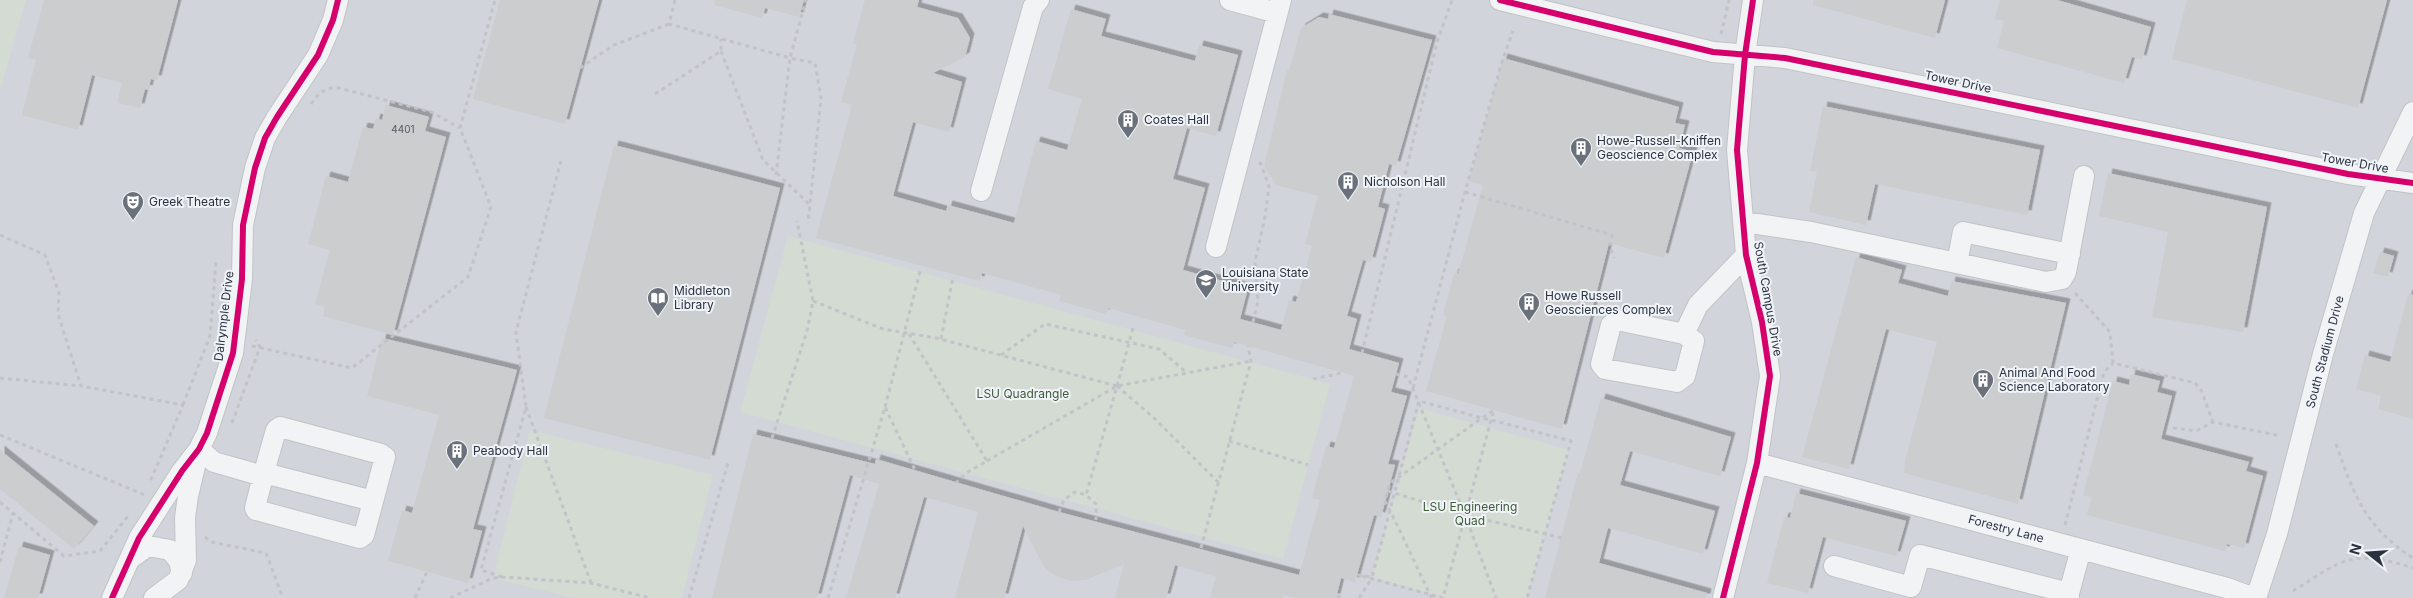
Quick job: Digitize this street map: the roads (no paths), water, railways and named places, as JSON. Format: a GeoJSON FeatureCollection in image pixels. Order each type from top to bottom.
{"type":"FeatureCollection","features":[{"type":"Feature","properties":{"kind":"street","name":"Dalrymple Drive"},"geometry":{"type":"LineString","coordinates":[[182,574],[186,560],[185,518],[188,496],[199,449],[219,400],[234,342],[242,279],[242,225],[255,168],[265,138],[318,55],[333,20],[338,0]]}},
{"type":"Feature","properties":{"kind":"street"},"geometry":{"type":"LineString","coordinates":[[982,191],[1033,7],[1039,0]]}},
{"type":"Feature","properties":{"kind":"street"},"geometry":{"type":"LineString","coordinates":[[1216,247],[1279,6],[1230,0]]}},
{"type":"Feature","properties":{"kind":"street","name":"Tower Drive"},"geometry":{"type":"LineString","coordinates":[[1500,0],[1713,52],[1785,58],[2348,174],[2413,183]]}},
{"type":"Feature","properties":{"kind":"street","name":"South Campus Drive"},"geometry":{"type":"LineString","coordinates":[[1723,598],[1757,463],[1770,376],[1762,322],[1746,255],[1737,150],[1745,55],[1753,0]]}},
{"type":"Feature","properties":{"kind":"street","name":"South Stadium Drive"},"geometry":{"type":"LineString","coordinates":[[2255,598],[2277,534],[2323,354],[2364,213],[2413,112]]}},
{"type":"Feature","properties":{"kind":"street"},"geometry":{"type":"LineString","coordinates":[[1744,222],[1811,232],[2046,282],[2062,280],[2070,254],[2084,176]]}},
{"type":"Feature","properties":{"kind":"street"},"geometry":{"type":"LineString","coordinates":[[1957,263],[1963,232],[2070,254]]}},
{"type":"Feature","properties":{"kind":"street"},"geometry":{"type":"LineString","coordinates":[[1684,334],[1698,305],[1746,255]]}},
{"type":"Feature","properties":{"kind":"street"},"geometry":{"type":"LineString","coordinates":[[1617,320],[1684,334],[1694,341],[1685,376],[1677,382],[1605,369],[1601,364],[1611,325],[1617,320]]}},
{"type":"Feature","properties":{"kind":"street"},"geometry":{"type":"LineString","coordinates":[[280,427],[384,455],[385,458],[373,501],[364,535],[360,538],[256,510],[276,430],[280,427]]}},
{"type":"Feature","properties":{"kind":"street","name":"Dalrymple Drive"},"geometry":{"type":"LineString","coordinates":[[112,598],[130,558],[149,523],[199,449]]}},
{"type":"Feature","properties":{"kind":"street"},"geometry":{"type":"LineString","coordinates":[[199,449],[214,462],[373,501]]}},
{"type":"Feature","properties":{"kind":"street","name":"Forestry Lane"},"geometry":{"type":"LineString","coordinates":[[1757,463],[2227,588],[2255,598]]}},
{"type":"Feature","properties":{"kind":"street"},"geometry":{"type":"LineString","coordinates":[[130,558],[148,546],[170,550],[175,553],[182,574],[178,580],[154,598]]}},
{"type":"Feature","properties":{"kind":"street"},"geometry":{"type":"LineString","coordinates":[[1834,566],[1910,592],[1920,555],[2069,596],[2081,549]]}},
{"type":"Feature","properties":{"kind":"place","name":"Coates Hall"},"geometry":{"type":"Point","coordinates":[1128,139]}},
{"type":"Feature","properties":{"kind":"place","name":"Howe-Russell-Kniffen Geoscience Complex"},"geometry":{"type":"Point","coordinates":[1581,167]}},
{"type":"Feature","properties":{"kind":"place","name":"Nicholson Hall"},"geometry":{"type":"Point","coordinates":[1348,201]}},
{"type":"Feature","properties":{"kind":"place","name":"Greek Theatre"},"geometry":{"type":"Point","coordinates":[133,221]}},
{"type":"Feature","properties":{"kind":"place","name":"Louisiana State University"},"geometry":{"type":"Point","coordinates":[1206,299]}},
{"type":"Feature","properties":{"kind":"place","name":"Middleton Library"},"geometry":{"type":"Point","coordinates":[658,317]}},
{"type":"Feature","properties":{"kind":"place","name":"Howe Russell Geosciences Complex"},"geometry":{"type":"Point","coordinates":[1529,322]}},
{"type":"Feature","properties":{"kind":"place","name":"Animal And Food Science Laboratory"},"geometry":{"type":"Point","coordinates":[1983,399]}},
{"type":"Feature","properties":{"kind":"place","name":"Peabody Hall"},"geometry":{"type":"Point","coordinates":[457,470]}},
{"type":"Feature","properties":{"kind":"park label","name":"LSU Quadrangle"},"geometry":{"type":"Point","coordinates":[1023,394]}},
{"type":"Feature","properties":{"kind":"park label","name":"LSU Engineering Quad"},"geometry":{"type":"Point","coordinates":[1470,514]}}]}
